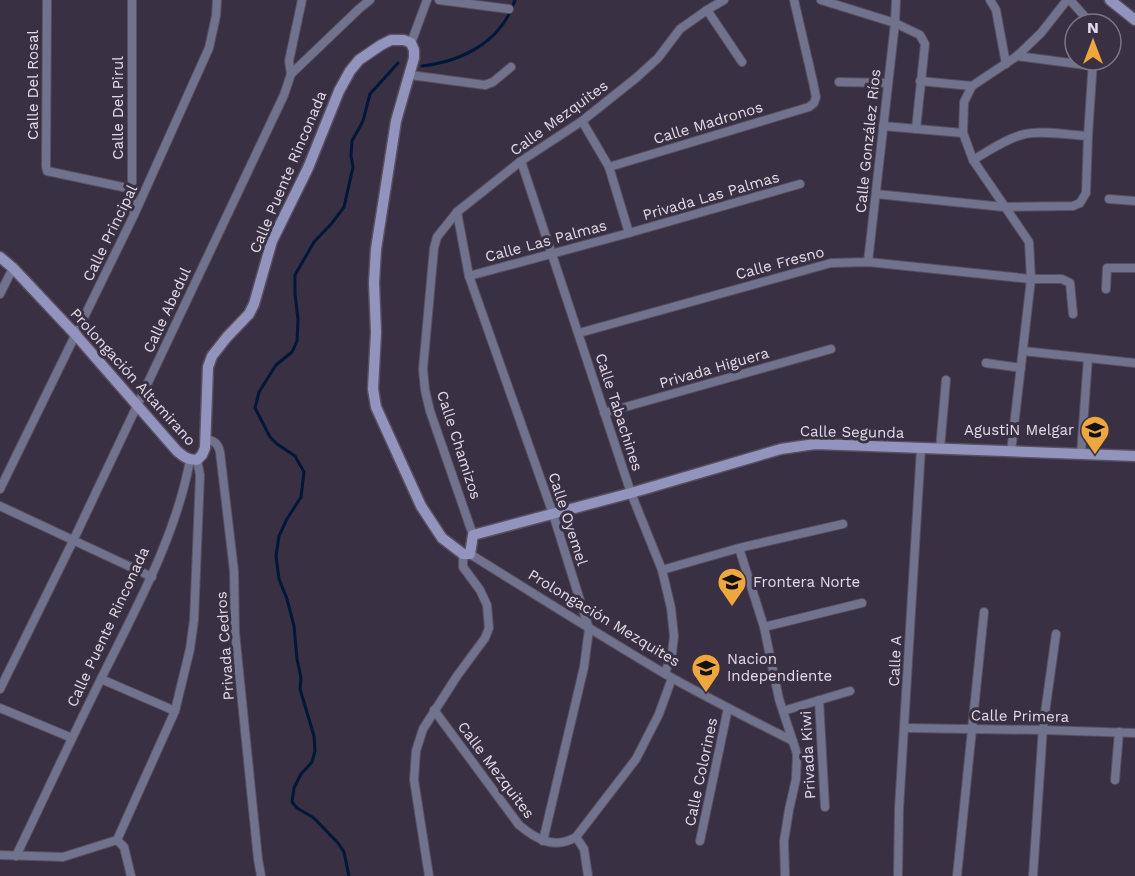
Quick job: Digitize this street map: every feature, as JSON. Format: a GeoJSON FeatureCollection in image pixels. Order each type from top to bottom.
{"type":"FeatureCollection","features":[{"type":"Feature","properties":{"kind":"street","name":"Calle Del Rosal"},"geometry":{"type":"LineString","coordinates":[[47,0],[47,171],[132,189]]}},
{"type":"Feature","properties":{"kind":"street","name":"Calle Del Pirul"},"geometry":{"type":"LineString","coordinates":[[132,0],[134,215]]}},
{"type":"Feature","properties":{"kind":"street","name":"Calle Principal"},"geometry":{"type":"LineString","coordinates":[[0,489],[134,215],[209,48],[217,0]]}},
{"type":"Feature","properties":{"kind":"street","name":"Calle Abedul"},"geometry":{"type":"LineString","coordinates":[[0,689],[73,541],[284,95],[291,74],[289,61],[302,0]]}},
{"type":"Feature","properties":{"kind":"street"},"geometry":{"type":"LineString","coordinates":[[291,74],[360,4],[370,0]]}},
{"type":"Feature","properties":{"kind":"street"},"geometry":{"type":"LineString","coordinates":[[427,0],[411,43],[414,58],[396,121],[376,249],[373,389],[376,407],[420,506],[442,538],[467,554],[463,567],[488,605],[489,628],[485,638],[434,710],[423,729],[416,751],[414,780],[429,876]]}},
{"type":"Feature","properties":{"kind":"street"},"geometry":{"type":"LineString","coordinates":[[439,0],[509,9]]}},
{"type":"Feature","properties":{"kind":"street","name":"Calle Mezquites"},"geometry":{"type":"LineString","coordinates":[[437,237],[457,212],[521,161],[582,121],[658,58],[680,30],[724,0]]}},
{"type":"Feature","properties":{"kind":"street","name":"Calle Madronos"},"geometry":{"type":"LineString","coordinates":[[609,167],[814,103],[816,97],[794,0]]}},
{"type":"Feature","properties":{"kind":"street"},"geometry":{"type":"LineString","coordinates":[[821,0],[895,23],[920,35],[925,44],[916,129]]}},
{"type":"Feature","properties":{"kind":"street","name":"Calle González Ríos"},"geometry":{"type":"LineString","coordinates":[[868,262],[896,0]]}},
{"type":"Feature","properties":{"kind":"street"},"geometry":{"type":"LineString","coordinates":[[990,0],[996,10],[1006,64]]}},
{"type":"Feature","properties":{"kind":"street"},"geometry":{"type":"LineString","coordinates":[[1011,452],[1031,279],[1029,242],[973,160],[963,133],[964,102],[972,86],[1017,56],[1041,33],[1068,0],[1080,12]]}},
{"type":"Feature","properties":{"kind":"street"},"geometry":{"type":"LineString","coordinates":[[1110,0],[1135,20]]}},
{"type":"Feature","properties":{"kind":"street"},"geometry":{"type":"LineString","coordinates":[[707,10],[742,62]]}},
{"type":"Feature","properties":{"kind":"street","name":"Calle Puente Rinconada"},"geometry":{"type":"LineString","coordinates":[[16,856],[152,577],[194,460],[202,455],[205,448],[208,367],[213,356],[249,314],[254,304],[272,241],[308,168],[339,91],[359,60],[381,45],[391,40],[404,40],[411,43]]}},
{"type":"Feature","properties":{"kind":"street"},"geometry":{"type":"LineString","coordinates":[[1017,56],[1063,60]]}},
{"type":"Feature","properties":{"kind":"street"},"geometry":{"type":"LineString","coordinates":[[410,75],[485,85],[493,82],[511,67]]}},
{"type":"Feature","properties":{"kind":"street"},"geometry":{"type":"LineString","coordinates":[[876,194],[1004,207],[1073,206],[1080,203],[1086,193],[1092,72]]}},
{"type":"Feature","properties":{"kind":"street"},"geometry":{"type":"LineString","coordinates":[[920,81],[972,86]]}},
{"type":"Feature","properties":{"kind":"street"},"geometry":{"type":"LineString","coordinates":[[839,82],[888,83]]}},
{"type":"Feature","properties":{"kind":"street"},"geometry":{"type":"LineString","coordinates":[[582,121],[609,167],[629,233]]}},
{"type":"Feature","properties":{"kind":"street"},"geometry":{"type":"LineString","coordinates":[[883,126],[963,133]]}},
{"type":"Feature","properties":{"kind":"street"},"geometry":{"type":"LineString","coordinates":[[973,160],[1025,134],[1088,136]]}},
{"type":"Feature","properties":{"kind":"street","name":"Calle Tabachines"},"geometry":{"type":"LineString","coordinates":[[521,161],[631,493],[662,570],[671,608],[674,636],[669,675],[659,714],[636,759],[576,837]]}},
{"type":"Feature","properties":{"kind":"street","name":"Privada Las Palmas"},"geometry":{"type":"LineString","coordinates":[[629,233],[800,184]]}},
{"type":"Feature","properties":{"kind":"street"},"geometry":{"type":"LineString","coordinates":[[1110,199],[1135,201]]}},
{"type":"Feature","properties":{"kind":"street","name":"Calle Oyemel"},"geometry":{"type":"LineString","coordinates":[[457,212],[469,276],[553,514],[589,629],[584,667],[543,841]]}},
{"type":"Feature","properties":{"kind":"street","name":"Calle Las Palmas"},"geometry":{"type":"LineString","coordinates":[[469,276],[629,233]]}},
{"type":"Feature","properties":{"kind":"street","name":"Calle Chamizos"},"geometry":{"type":"LineString","coordinates":[[437,237],[434,248],[423,369],[430,411],[472,536],[467,554]]}},
{"type":"Feature","properties":{"kind":"street","name":"Prolongación Altamirano"},"geometry":{"type":"LineString","coordinates":[[0,257],[75,334],[177,451],[194,460],[200,475],[194,620],[190,649],[175,711],[117,840]]}},
{"type":"Feature","properties":{"kind":"street","name":"Calle Fresno"},"geometry":{"type":"LineString","coordinates":[[579,333],[831,263],[868,262],[1031,279],[1062,279],[1070,283],[1073,314]]}},
{"type":"Feature","properties":{"kind":"street"},"geometry":{"type":"LineString","coordinates":[[0,294],[13,268]]}},
{"type":"Feature","properties":{"kind":"street"},"geometry":{"type":"LineString","coordinates":[[1106,289],[1107,268],[1135,268]]}},
{"type":"Feature","properties":{"kind":"street","name":"Privada Higuera"},"geometry":{"type":"LineString","coordinates":[[604,412],[831,349]]}},
{"type":"Feature","properties":{"kind":"street"},"geometry":{"type":"LineString","coordinates":[[1023,351],[1135,363]]}},
{"type":"Feature","properties":{"kind":"street"},"geometry":{"type":"LineString","coordinates":[[1081,454],[1088,358]]}},
{"type":"Feature","properties":{"kind":"street"},"geometry":{"type":"LineString","coordinates":[[986,363],[1021,368]]}},
{"type":"Feature","properties":{"kind":"street"},"geometry":{"type":"LineString","coordinates":[[940,449],[946,380]]}},
{"type":"Feature","properties":{"kind":"street","name":"Privada Cedros"},"geometry":{"type":"LineString","coordinates":[[206,439],[214,441],[218,446],[222,464],[234,571],[235,632],[261,876]]}},
{"type":"Feature","properties":{"kind":"street","name":"Calle Segunda"},"geometry":{"type":"LineString","coordinates":[[472,536],[781,449],[815,444],[1135,456]]}},
{"type":"Feature","properties":{"kind":"street","name":"Calle A"},"geometry":{"type":"LineString","coordinates":[[898,876],[899,808],[921,448]]}},
{"type":"Feature","properties":{"kind":"street"},"geometry":{"type":"LineString","coordinates":[[0,506],[152,577]]}},
{"type":"Feature","properties":{"kind":"street"},"geometry":{"type":"LineString","coordinates":[[662,570],[739,548],[843,524]]}},
{"type":"Feature","properties":{"kind":"street"},"geometry":{"type":"LineString","coordinates":[[739,548],[764,627],[783,711],[797,754],[798,767],[784,841],[785,876]]}},
{"type":"Feature","properties":{"kind":"street","name":"Prolongación Mezquites"},"geometry":{"type":"LineString","coordinates":[[467,554],[669,675],[793,741]]}},
{"type":"Feature","properties":{"kind":"street"},"geometry":{"type":"LineString","coordinates":[[764,627],[862,603]]}},
{"type":"Feature","properties":{"kind":"street"},"geometry":{"type":"LineString","coordinates":[[957,876],[984,612]]}},
{"type":"Feature","properties":{"kind":"street"},"geometry":{"type":"LineString","coordinates":[[1032,876],[1043,730],[1056,634]]}},
{"type":"Feature","properties":{"kind":"street"},"geometry":{"type":"LineString","coordinates":[[101,679],[175,711]]}},
{"type":"Feature","properties":{"kind":"street"},"geometry":{"type":"LineString","coordinates":[[783,711],[850,691]]}},
{"type":"Feature","properties":{"kind":"street","name":"Privada Kiwi"},"geometry":{"type":"LineString","coordinates":[[819,700],[825,807]]}},
{"type":"Feature","properties":{"kind":"street"},"geometry":{"type":"LineString","coordinates":[[0,708],[72,738]]}},
{"type":"Feature","properties":{"kind":"street","name":"Calle Colorines"},"geometry":{"type":"LineString","coordinates":[[700,841],[728,708]]}},
{"type":"Feature","properties":{"kind":"street","name":"Calle Mezquites"},"geometry":{"type":"LineString","coordinates":[[434,710],[519,825],[533,837],[543,841]]}},
{"type":"Feature","properties":{"kind":"street","name":"Calle Primera"},"geometry":{"type":"LineString","coordinates":[[904,728],[1135,733]]}},
{"type":"Feature","properties":{"kind":"street"},"geometry":{"type":"LineString","coordinates":[[1115,780],[1119,732]]}},
{"type":"Feature","properties":{"kind":"street"},"geometry":{"type":"LineString","coordinates":[[543,841],[559,844],[576,837],[584,849],[588,876]]}},
{"type":"Feature","properties":{"kind":"street"},"geometry":{"type":"LineString","coordinates":[[0,855],[63,857],[117,840],[124,848],[131,876]]}},
{"type":"Feature","properties":{"kind":"waterway"},"geometry":{"type":"LineString","coordinates":[[422,66],[452,59],[479,47],[500,27],[509,15],[515,0]]}},
{"type":"Feature","properties":{"kind":"waterway"},"geometry":{"type":"LineString","coordinates":[[349,876],[344,852],[338,843],[314,818],[297,808],[292,802],[294,788],[301,774],[312,762],[315,751],[314,736],[300,689],[301,678],[294,626],[279,579],[276,556],[279,536],[301,497],[304,472],[295,456],[270,437],[255,408],[259,392],[276,365],[292,352],[297,341],[295,275],[314,242],[344,207],[353,167],[352,141],[363,121],[370,94],[398,63]]}},
{"type":"Feature","properties":{"kind":"place","name":"AgustiN Melgar"},"geometry":{"type":"Point","coordinates":[1095,456]}},
{"type":"Feature","properties":{"kind":"place","name":"Frontera Norte"},"geometry":{"type":"Point","coordinates":[732,608]}},
{"type":"Feature","properties":{"kind":"place","name":"Nacion Independiente"},"geometry":{"type":"Point","coordinates":[706,694]}}]}
